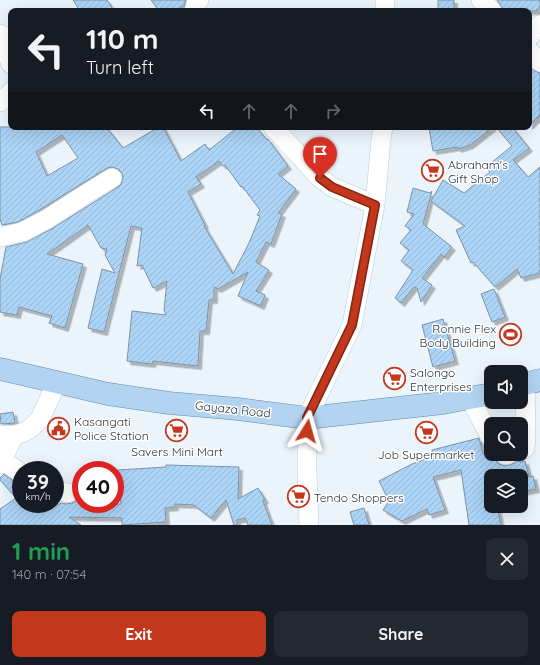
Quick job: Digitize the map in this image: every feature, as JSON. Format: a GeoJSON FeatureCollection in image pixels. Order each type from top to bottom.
{"type":"FeatureCollection","features":[{"type":"Feature","properties":{"kind":"main road","name":"Gayaza Road"},"geometry":{"type":"LineString","coordinates":[[0,369],[108,394],[169,403],[238,409],[307,418],[435,404],[484,395]]}},
{"type":"Feature","properties":{"kind":"street"},"geometry":{"type":"LineString","coordinates":[[481,0],[489,8]]}},
{"type":"Feature","properties":{"kind":"street"},"geometry":{"type":"LineString","coordinates":[[532,34],[540,25]]}},
{"type":"Feature","properties":{"kind":"street"},"geometry":{"type":"LineString","coordinates":[[0,34],[8,56]]}},
{"type":"Feature","properties":{"kind":"street"},"geometry":{"type":"LineString","coordinates":[[532,53],[540,62]]}},
{"type":"Feature","properties":{"kind":"street"},"geometry":{"type":"LineString","coordinates":[[0,102],[8,96]]}},
{"type":"Feature","properties":{"kind":"street"},"geometry":{"type":"LineString","coordinates":[[275,130],[320,178],[332,187],[375,205]]}},
{"type":"Feature","properties":{"kind":"street"},"geometry":{"type":"LineString","coordinates":[[309,525],[307,418],[352,325],[375,205],[383,130]]}},
{"type":"Feature","properties":{"kind":"street"},"geometry":{"type":"LineString","coordinates":[[0,237],[22,232],[47,219],[112,178]]}},
{"type":"Feature","properties":{"kind":"street"},"geometry":{"type":"LineString","coordinates":[[12,468],[1,462],[7,435],[32,428],[40,419],[57,382]]}},
{"type":"Feature","properties":{"kind":"street"},"geometry":{"type":"LineString","coordinates":[[520,417],[529,383]]}},
{"type":"Feature","properties":{"kind":"street"},"geometry":{"type":"LineString","coordinates":[[470,398],[484,423]]}},
{"type":"Feature","properties":{"kind":"building"},"geometry":{"type":"Polygon","coordinates":[[[73,0],[107,0],[112,8],[78,8],[73,0]]]}},
{"type":"Feature","properties":{"kind":"building"},"geometry":{"type":"Polygon","coordinates":[[[151,0],[186,0],[184,5],[180,8],[157,8],[151,0]]]}},
{"type":"Feature","properties":{"kind":"building"},"geometry":{"type":"Polygon","coordinates":[[[438,0],[454,0],[454,8],[438,8],[438,0]]]}},
{"type":"Feature","properties":{"kind":"building"},"geometry":{"type":"Polygon","coordinates":[[[497,0],[540,0],[540,6],[536,11],[532,11],[532,8],[502,8],[497,0]]]}},
{"type":"Feature","properties":{"kind":"building"},"geometry":{"type":"Polygon","coordinates":[[[532,69],[540,73],[540,115],[532,123],[532,69]]]}},
{"type":"Feature","properties":{"kind":"building"},"geometry":{"type":"Polygon","coordinates":[[[0,127],[8,127],[8,130],[108,130],[123,148],[154,130],[165,130],[181,161],[205,144],[209,150],[234,130],[259,130],[267,140],[268,139],[288,166],[278,174],[296,189],[278,213],[282,214],[271,244],[266,242],[256,262],[269,270],[256,291],[265,295],[261,306],[238,296],[248,272],[218,289],[214,287],[214,300],[209,300],[206,331],[200,331],[198,366],[153,361],[152,364],[127,361],[132,311],[166,315],[164,310],[167,281],[153,288],[142,265],[137,266],[142,228],[131,226],[104,332],[88,328],[102,269],[115,273],[105,255],[107,249],[101,248],[88,225],[47,254],[83,264],[65,328],[49,323],[52,316],[19,307],[17,315],[0,312],[0,279],[6,247],[27,242],[53,228],[118,187],[123,178],[122,173],[118,169],[112,167],[107,168],[18,222],[2,225],[0,219],[0,127]],[[62,135],[36,152],[47,176],[78,158],[62,135]],[[219,161],[196,177],[201,184],[188,192],[205,225],[204,226],[233,274],[249,243],[260,216],[257,215],[260,210],[225,165],[223,166],[219,161]]]}},
{"type":"Feature","properties":{"kind":"building"},"geometry":{"type":"Polygon","coordinates":[[[429,130],[489,130],[470,145],[458,149],[457,147],[433,151],[429,130]]]}},
{"type":"Feature","properties":{"kind":"building"},"geometry":{"type":"Polygon","coordinates":[[[499,130],[514,130],[529,148],[513,160],[528,177],[540,167],[540,273],[521,278],[517,269],[495,287],[473,262],[471,263],[456,230],[465,226],[431,201],[443,180],[464,193],[490,172],[486,167],[512,146],[499,130]]]}},
{"type":"Feature","properties":{"kind":"building"},"geometry":{"type":"Polygon","coordinates":[[[413,188],[430,193],[432,191],[423,224],[452,247],[444,257],[441,254],[422,278],[432,285],[421,302],[417,288],[414,287],[401,303],[395,298],[413,270],[401,261],[409,250],[400,243],[411,230],[405,226],[414,214],[407,212],[413,188]]]}},
{"type":"Feature","properties":{"kind":"building"},"geometry":{"type":"Polygon","coordinates":[[[494,289],[505,317],[492,322],[481,294],[494,289]]]}},
{"type":"Feature","properties":{"kind":"building"},"geometry":{"type":"Polygon","coordinates":[[[443,319],[455,361],[433,367],[422,325],[443,319]]]}},
{"type":"Feature","properties":{"kind":"building"},"geometry":{"type":"Polygon","coordinates":[[[13,412],[15,423],[1,424],[0,414],[13,412]]]}},
{"type":"Feature","properties":{"kind":"building"},"geometry":{"type":"Polygon","coordinates":[[[479,438],[484,454],[484,461],[496,461],[505,466],[517,461],[525,461],[527,469],[484,469],[484,513],[498,513],[501,525],[469,525],[461,470],[433,477],[445,510],[429,515],[427,509],[402,521],[383,510],[389,501],[379,481],[412,464],[433,456],[432,450],[479,438]]]}},
{"type":"Feature","properties":{"kind":"building"},"geometry":{"type":"Polygon","coordinates":[[[166,465],[239,467],[238,499],[258,488],[265,500],[263,501],[272,525],[248,525],[245,518],[237,520],[237,525],[234,525],[226,500],[211,518],[194,505],[175,504],[175,507],[165,508],[166,522],[122,525],[122,518],[69,517],[81,525],[0,525],[0,509],[12,501],[12,513],[64,513],[64,504],[72,503],[72,513],[124,513],[124,470],[166,467],[166,465]]]}},
{"type":"Feature","properties":{"kind":"building"},"geometry":{"type":"Polygon","coordinates":[[[4,474],[12,480],[12,494],[0,480],[4,474]]]}},
{"type":"Feature","properties":{"kind":"building"},"geometry":{"type":"Polygon","coordinates":[[[533,476],[536,489],[528,491],[528,477],[533,476]]]}},
{"type":"Feature","properties":{"kind":"building"},"geometry":{"type":"Polygon","coordinates":[[[364,508],[369,525],[354,525],[350,512],[364,508]]]}},
{"type":"Feature","properties":{"kind":"place","name":"Abraham's Gift Shop"},"geometry":{"type":"Point","coordinates":[432,171]}},
{"type":"Feature","properties":{"kind":"place","name":"Ronnie Flex Body Building"},"geometry":{"type":"Point","coordinates":[511,335]}},
{"type":"Feature","properties":{"kind":"place","name":"Salongo Enterprises"},"geometry":{"type":"Point","coordinates":[395,379]}},
{"type":"Feature","properties":{"kind":"place","name":"Kasangati Police Station"},"geometry":{"type":"Point","coordinates":[59,428]}},
{"type":"Feature","properties":{"kind":"place","name":"Savers Mini Mart"},"geometry":{"type":"Point","coordinates":[177,430]}},
{"type":"Feature","properties":{"kind":"place","name":"Job Supermarket"},"geometry":{"type":"Point","coordinates":[426,433]}},
{"type":"Feature","properties":{"kind":"place","name":"Tendo Shoppers"},"geometry":{"type":"Point","coordinates":[298,497]}},
{"type":"Feature","properties":{"kind":"route"},"geometry":{"type":"LineString","coordinates":[[307,431],[307,418],[352,325],[375,205],[332,187],[320,178]]}}]}
